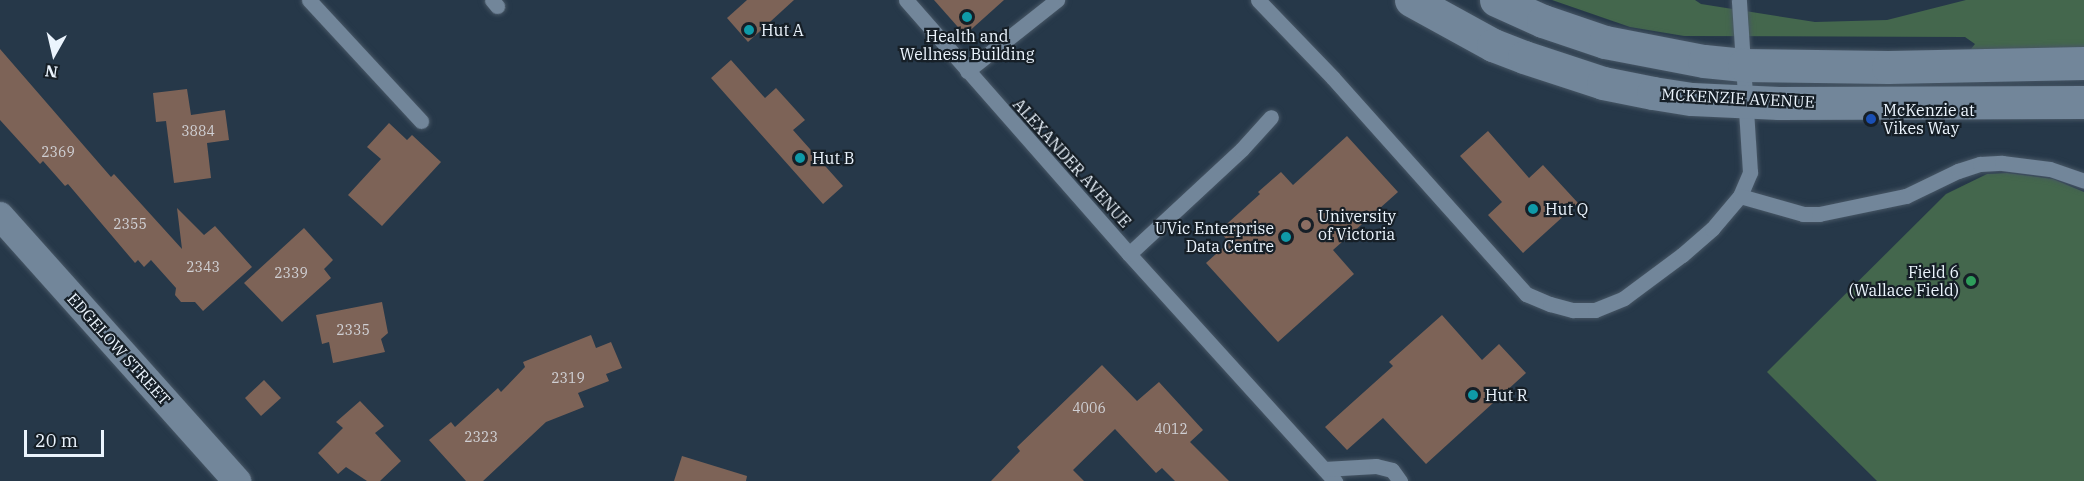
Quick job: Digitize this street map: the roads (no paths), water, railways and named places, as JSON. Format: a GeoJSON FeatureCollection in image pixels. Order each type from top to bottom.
{"type":"FeatureCollection","features":[{"type":"Feature","properties":{"kind":"main road","name":"MCKENZIE AVENUE"},"geometry":{"type":"LineString","coordinates":[[1411,0],[1493,45],[1558,69],[1653,93],[1744,102],[2084,102]]}},
{"type":"Feature","properties":{"kind":"main road","name":"MCKENZIE AVENUE"},"geometry":{"type":"LineString","coordinates":[[1496,0],[1543,21],[1605,42],[1673,57],[1744,65],[2084,63]]}},
{"type":"Feature","properties":{"kind":"street","name":"EDGELOW STREET"},"geometry":{"type":"LineString","coordinates":[[0,216],[237,481]]}},
{"type":"Feature","properties":{"kind":"lane"},"geometry":{"type":"LineString","coordinates":[[309,0],[421,121]]}},
{"type":"Feature","properties":{"kind":"lane","name":"ALEXANDER AVENUE"},"geometry":{"type":"LineString","coordinates":[[906,0],[1129,254],[1335,481]]}},
{"type":"Feature","properties":{"kind":"lane"},"geometry":{"type":"LineString","coordinates":[[967,71],[1057,0]]}},
{"type":"Feature","properties":{"kind":"lane"},"geometry":{"type":"LineString","coordinates":[[1258,0],[1333,78],[1526,294],[1573,310],[1595,310],[1624,298],[1705,235],[1740,196],[1750,172],[1749,124],[1744,102],[1744,65],[1739,0]]}},
{"type":"Feature","properties":{"kind":"lane"},"geometry":{"type":"LineString","coordinates":[[1129,254],[1242,149],[1271,117]]}},
{"type":"Feature","properties":{"kind":"lane"},"geometry":{"type":"LineString","coordinates":[[1740,196],[1803,214],[1819,214],[1906,196],[1958,171],[1980,164],[2002,163],[2050,169],[2084,182]]}},
{"type":"Feature","properties":{"kind":"lane"},"geometry":{"type":"LineString","coordinates":[[1324,469],[1376,466],[1392,470],[1400,481]]}},
{"type":"Feature","properties":{"kind":"place","name":"Health and Wellness Building"},"geometry":{"type":"Point","coordinates":[967,17]}},
{"type":"Feature","properties":{"kind":"place","name":"Hut A"},"geometry":{"type":"Point","coordinates":[749,30]}},
{"type":"Feature","properties":{"kind":"place","name":"McKenzie at Vikes Way"},"geometry":{"type":"Point","coordinates":[1871,119]}},
{"type":"Feature","properties":{"kind":"place","name":"Hut B"},"geometry":{"type":"Point","coordinates":[800,158]}},
{"type":"Feature","properties":{"kind":"place","name":"Hut Q"},"geometry":{"type":"Point","coordinates":[1533,209]}},
{"type":"Feature","properties":{"kind":"place","name":"University of Victoria"},"geometry":{"type":"Point","coordinates":[1306,225]}},
{"type":"Feature","properties":{"kind":"place","name":"UVic Enterprise Data Centre"},"geometry":{"type":"Point","coordinates":[1286,237]}},
{"type":"Feature","properties":{"kind":"place","name":"Field 6 (Wallace Field)"},"geometry":{"type":"Point","coordinates":[1971,281]}},
{"type":"Feature","properties":{"kind":"place","name":"Hut R"},"geometry":{"type":"Point","coordinates":[1473,395]}}]}
